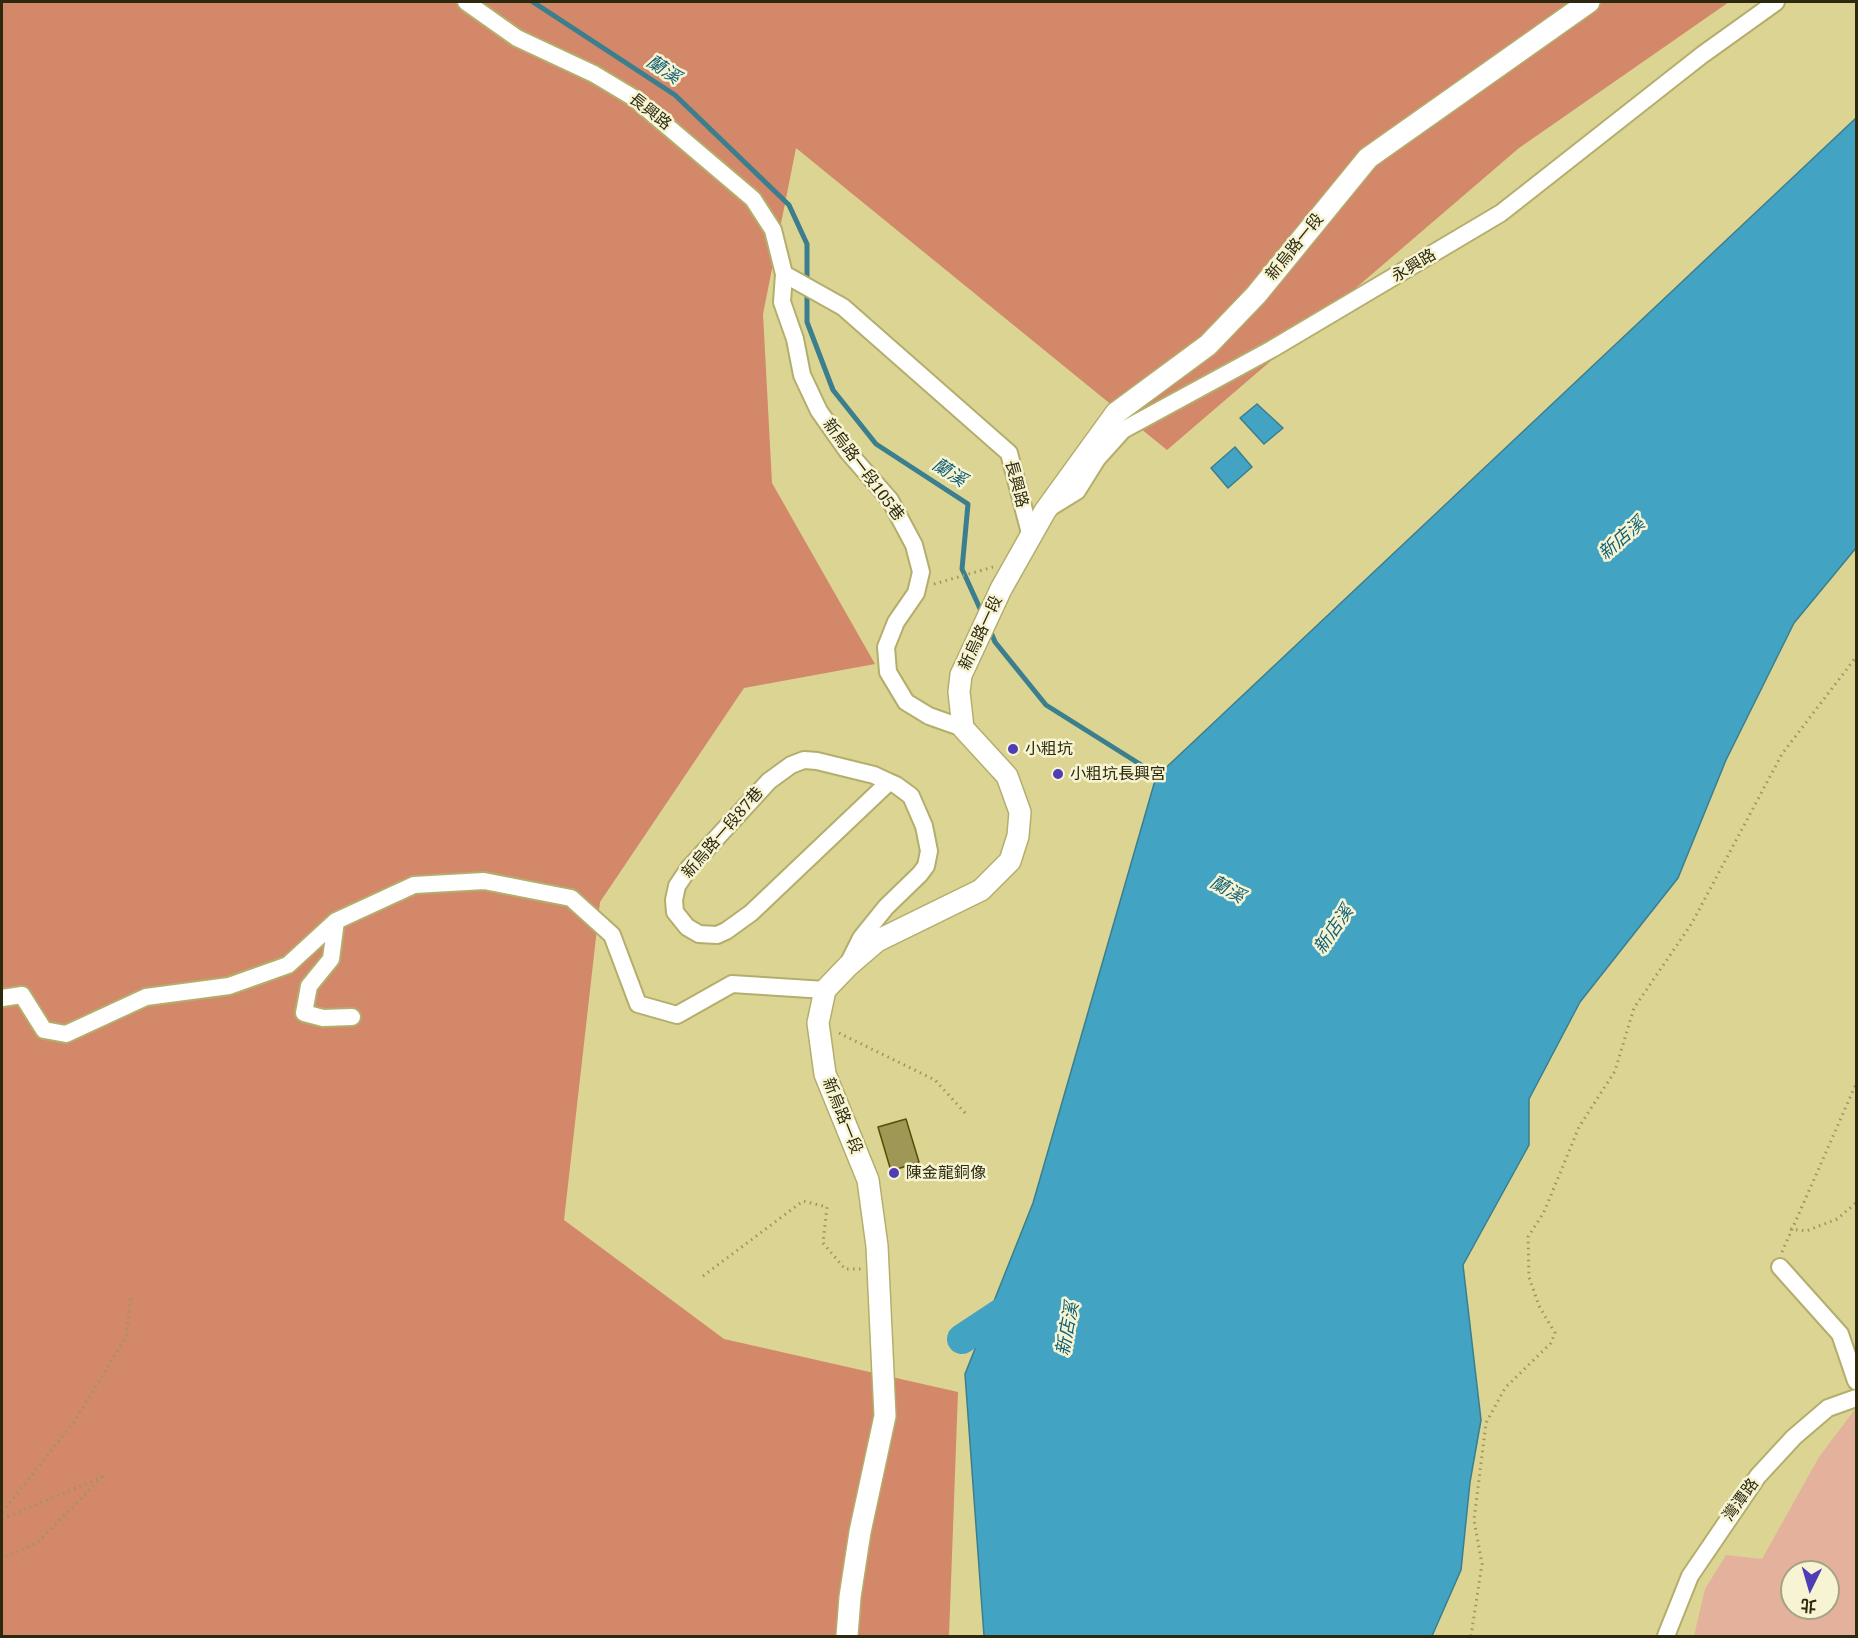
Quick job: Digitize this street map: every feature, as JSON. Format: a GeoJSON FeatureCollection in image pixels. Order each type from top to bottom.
{"type":"FeatureCollection","features":[{"type":"Feature","properties":{"kind":"main road","name":"新烏路一段"},"geometry":{"type":"LineString","coordinates":[[963,728],[959,692],[961,675],[1001,589],[1045,511],[1116,413],[1208,345],[1256,295],[1368,159],[1589,2]]}},
{"type":"Feature","properties":{"kind":"main road"},"geometry":{"type":"LineString","coordinates":[[825,990],[877,941],[981,890],[1010,861],[1018,836],[1020,812],[1007,776],[963,728]]}},
{"type":"Feature","properties":{"kind":"main road","name":"新烏路一段"},"geometry":{"type":"LineString","coordinates":[[825,990],[818,1023],[825,1074],[868,1180],[878,1270],[885,1416],[860,1532],[850,1597],[847,1636]]}},
{"type":"Feature","properties":{"kind":"street","name":"長興路"},"geometry":{"type":"LineString","coordinates":[[465,2],[516,38],[594,74],[634,99],[753,199],[773,230],[789,276],[843,307],[1009,453],[1031,537]]}},
{"type":"Feature","properties":{"kind":"street","name":"永興路"},"geometry":{"type":"LineString","coordinates":[[1045,511],[1077,491],[1097,459],[1123,430],[1272,349],[1501,213],[1702,55],[1776,2]]}},
{"type":"Feature","properties":{"kind":"street","name":"新烏路一段105巷"},"geometry":{"type":"LineString","coordinates":[[789,276],[782,302],[795,339],[802,375],[819,411],[848,452],[890,500],[900,515],[914,545],[921,572],[916,593],[896,622],[886,647],[888,672],[906,702],[929,716],[963,728]]}},
{"type":"Feature","properties":{"kind":"street","name":"新烏路一段87巷"},"geometry":{"type":"LineString","coordinates":[[848,966],[861,938],[886,907],[920,874],[927,859],[928,840],[914,802],[911,796],[889,782],[845,767],[817,761],[804,760],[791,765],[769,781],[689,868],[677,886],[674,900],[675,912],[687,927],[699,934],[717,935],[726,931],[751,912],[889,782]]}},
{"type":"Feature","properties":{"kind":"street"},"geometry":{"type":"LineString","coordinates":[[2,998],[22,995],[44,1030],[66,1034],[146,997],[229,986],[288,965],[336,921],[414,885],[484,881],[571,898],[612,935],[638,1004],[677,1015],[732,984],[825,990]]}},
{"type":"Feature","properties":{"kind":"street"},"geometry":{"type":"LineString","coordinates":[[336,921],[331,959],[309,986],[304,1012],[323,1018],[352,1017]]}},
{"type":"Feature","properties":{"kind":"street"},"geometry":{"type":"LineString","coordinates":[[1780,1267],[1840,1334],[1857,1381]]}},
{"type":"Feature","properties":{"kind":"street","name":"灣潭路"},"geometry":{"type":"LineString","coordinates":[[1666,1636],[1690,1576],[1758,1476],[1794,1437],[1828,1408],[1857,1398]]}},
{"type":"Feature","properties":{"kind":"path"},"geometry":{"type":"LineString","coordinates":[[928,586],[990,566]]}},
{"type":"Feature","properties":{"kind":"path"},"geometry":{"type":"LineString","coordinates":[[1471,1636],[1482,1564],[1474,1520],[1486,1424],[1505,1388],[1551,1342],[1555,1333],[1539,1306],[1529,1277],[1528,1237],[1544,1212],[1579,1127],[1615,1071],[1634,1008],[1692,923],[1782,754],[1857,657]]}},
{"type":"Feature","properties":{"kind":"path"},"geometry":{"type":"LineString","coordinates":[[818,1023],[934,1080],[967,1115]]}},
{"type":"Feature","properties":{"kind":"path"},"geometry":{"type":"LineString","coordinates":[[1780,1267],[1782,1247],[1857,1083]]}},
{"type":"Feature","properties":{"kind":"path"},"geometry":{"type":"LineString","coordinates":[[703,1276],[802,1201],[826,1207],[823,1243],[845,1269],[878,1270]]}},
{"type":"Feature","properties":{"kind":"path"},"geometry":{"type":"LineString","coordinates":[[1790,1228],[1806,1231],[1837,1219],[1857,1203]]}},
{"type":"Feature","properties":{"kind":"path"},"geometry":{"type":"LineString","coordinates":[[2,1512],[74,1422],[126,1337],[131,1297]]}},
{"type":"Feature","properties":{"kind":"path"},"geometry":{"type":"LineString","coordinates":[[2,1519],[102,1477],[37,1543],[2,1558]]}},
{"type":"Feature","properties":{"kind":"shaded area"},"geometry":{"type":"Polygon","coordinates":[[[2,2],[1729,2],[1519,148],[1167,450],[796,148],[763,314],[772,483],[875,664],[744,688],[600,902],[564,1220],[724,1339],[958,1392],[949,1636],[2,1636],[2,2]]]}},
{"type":"Feature","properties":{"kind":"shaded area"},"geometry":{"type":"Polygon","coordinates":[[[1856,1408],[1856,1636],[1694,1636],[1705,1589],[1726,1555],[1762,1559],[1819,1457],[1856,1408]]]}},
{"type":"Feature","properties":{"kind":"water","name":"新店溪"},"geometry":{"type":"Polygon","coordinates":[[[1856,118],[1856,548],[1794,623],[1726,760],[1678,878],[1580,1002],[1529,1099],[1529,1145],[1463,1265],[1481,1420],[1470,1482],[1461,1570],[1432,1636],[984,1636],[965,1374],[1033,1203],[1156,777],[1856,118]]]}},
{"type":"Feature","properties":{"kind":"water"},"geometry":{"type":"Polygon","coordinates":[[[1257,404],[1283,428],[1264,444],[1240,418],[1257,404]]]}},
{"type":"Feature","properties":{"kind":"water"},"geometry":{"type":"Polygon","coordinates":[[[1235,447],[1252,467],[1228,488],[1211,468],[1235,447]]]}},
{"type":"Feature","properties":{"kind":"building"},"geometry":{"type":"Polygon","coordinates":[[[906,1119],[919,1162],[891,1171],[878,1127],[906,1119]]]}},
{"type":"Feature","properties":{"kind":"waterway","name":"蘭溪"},"geometry":{"type":"LineString","coordinates":[[533,2],[675,95],[789,205],[807,244],[807,322],[833,390],[876,444],[968,504],[962,569],[982,613]]}},
{"type":"Feature","properties":{"kind":"waterway","name":"蘭溪"},"geometry":{"type":"LineString","coordinates":[[990,630],[995,642],[1046,705],[1162,778]]}},
{"type":"Feature","properties":{"kind":"waterway"},"geometry":{"type":"LineString","coordinates":[[962,1339],[1018,1302]]}},
{"type":"Feature","properties":{"kind":"place","name":"小粗坑"},"geometry":{"type":"Point","coordinates":[1013,749]}},
{"type":"Feature","properties":{"kind":"place","name":"小粗坑長興宮"},"geometry":{"type":"Point","coordinates":[1058,774]}},
{"type":"Feature","properties":{"kind":"place","name":"陳金龍銅像"},"geometry":{"type":"Point","coordinates":[894,1173]}}]}
